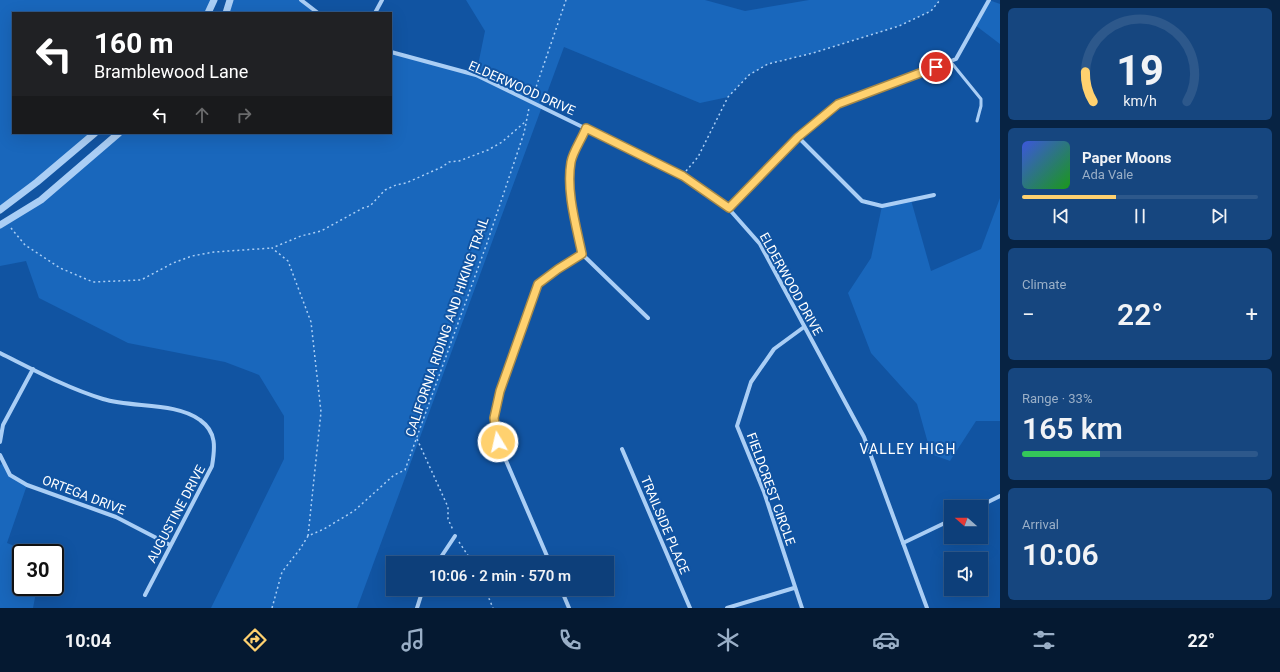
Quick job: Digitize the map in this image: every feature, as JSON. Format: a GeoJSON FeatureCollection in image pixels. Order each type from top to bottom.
{"type":"FeatureCollection","features":[{"type":"Feature","properties":{"kind":"street"},"geometry":{"type":"LineString","coordinates":[[208,12],[214,0]]}},
{"type":"Feature","properties":{"kind":"street"},"geometry":{"type":"LineString","coordinates":[[226,12],[230,0]]}},
{"type":"Feature","properties":{"kind":"street"},"geometry":{"type":"LineString","coordinates":[[301,0],[317,12]]}},
{"type":"Feature","properties":{"kind":"street"},"geometry":{"type":"LineString","coordinates":[[376,12],[382,0]]}},
{"type":"Feature","properties":{"kind":"street"},"geometry":{"type":"LineString","coordinates":[[729,208],[798,137],[838,104],[956,59],[989,0]]}},
{"type":"Feature","properties":{"kind":"street","name":"ELDERWOOD DRIVE"},"geometry":{"type":"LineString","coordinates":[[392,52],[476,75],[683,176],[729,208],[760,244],[864,437],[926,608]]}},
{"type":"Feature","properties":{"kind":"street"},"geometry":{"type":"LineString","coordinates":[[586,128],[571,161],[570,181],[582,254],[648,318]]}},
{"type":"Feature","properties":{"kind":"street"},"geometry":{"type":"LineString","coordinates":[[0,210],[37,182],[94,134]]}},
{"type":"Feature","properties":{"kind":"street"},"geometry":{"type":"LineString","coordinates":[[3,224],[41,200],[117,134]]}},
{"type":"Feature","properties":{"kind":"street"},"geometry":{"type":"LineString","coordinates":[[798,137],[862,201],[882,206],[934,195]]}},
{"type":"Feature","properties":{"kind":"street"},"geometry":{"type":"LineString","coordinates":[[547,556],[498,442],[494,418],[500,391],[538,284],[582,254]]}},
{"type":"Feature","properties":{"kind":"street","name":"FIELDCREST CIRCLE"},"geometry":{"type":"LineString","coordinates":[[802,608],[794,588],[764,492],[737,426],[751,382],[774,349],[804,327]]}},
{"type":"Feature","properties":{"kind":"street","name":"AUGUSTINE DRIVE"},"geometry":{"type":"LineString","coordinates":[[0,353],[71,388],[105,400],[187,412],[201,420],[213,433],[215,448],[212,466],[145,594]]}},
{"type":"Feature","properties":{"kind":"street"},"geometry":{"type":"LineString","coordinates":[[0,442],[3,425],[34,370]]}},
{"type":"Feature","properties":{"kind":"street","name":"TRAILSIDE PLACE"},"geometry":{"type":"LineString","coordinates":[[622,449],[690,608]]}},
{"type":"Feature","properties":{"kind":"street","name":"ORTEGA DRIVE"},"geometry":{"type":"LineString","coordinates":[[0,455],[10,476],[27,485],[116,517],[170,546]]}},
{"type":"Feature","properties":{"kind":"street"},"geometry":{"type":"LineString","coordinates":[[988,502],[1000,496]]}},
{"type":"Feature","properties":{"kind":"street"},"geometry":{"type":"LineString","coordinates":[[903,543],[944,523]]}},
{"type":"Feature","properties":{"kind":"street"},"geometry":{"type":"LineString","coordinates":[[442,556],[455,536]]}},
{"type":"Feature","properties":{"kind":"street"},"geometry":{"type":"LineString","coordinates":[[727,608],[794,588]]}},
{"type":"Feature","properties":{"kind":"street"},"geometry":{"type":"LineString","coordinates":[[416,608],[420,596]]}},
{"type":"Feature","properties":{"kind":"street"},"geometry":{"type":"LineString","coordinates":[[564,596],[569,608]]}},
{"type":"Feature","properties":{"kind":"lane"},"geometry":{"type":"LineString","coordinates":[[950,61],[981,99],[981,106],[977,121]]}},
{"type":"Feature","properties":{"kind":"path","name":"CALIFORNIA RIDING AND HIKING TRAIL"},"geometry":{"type":"LineString","coordinates":[[308,536],[324,529],[354,511],[394,475],[405,470],[487,243],[524,133],[531,102],[552,45],[566,0]]}},
{"type":"Feature","properties":{"kind":"path"},"geometry":{"type":"LineString","coordinates":[[683,176],[698,157],[728,97],[749,74],[768,64],[813,53],[898,26],[930,11],[940,0]]}},
{"type":"Feature","properties":{"kind":"path"},"geometry":{"type":"LineString","coordinates":[[3,224],[25,245],[60,268],[93,282],[141,280],[173,263],[192,256],[214,252],[272,248],[300,236],[321,231],[363,208],[370,206],[385,190],[396,185],[406,184],[442,167],[449,162],[459,161],[488,150],[502,142],[526,122]]}},
{"type":"Feature","properties":{"kind":"path"},"geometry":{"type":"LineString","coordinates":[[272,248],[288,261],[311,322],[321,412],[308,536],[282,572],[272,608]]}},
{"type":"Feature","properties":{"kind":"path"},"geometry":{"type":"LineString","coordinates":[[417,439],[448,507],[448,519],[455,536],[468,556]]}},
{"type":"Feature","properties":{"kind":"path"},"geometry":{"type":"LineString","coordinates":[[488,596],[493,608]]}},
{"type":"Feature","properties":{"kind":"shaded area"},"geometry":{"type":"Polygon","coordinates":[[[0,0],[214,0],[208,12],[12,12],[12,134],[94,134],[0,210],[0,0]]]}},
{"type":"Feature","properties":{"kind":"shaded area"},"geometry":{"type":"Polygon","coordinates":[[[230,0],[301,0],[317,12],[226,12],[230,0]]]}},
{"type":"Feature","properties":{"kind":"shaded area"},"geometry":{"type":"Polygon","coordinates":[[[466,0],[705,0],[745,11],[809,0],[940,0],[931,11],[899,26],[813,53],[768,64],[749,75],[728,97],[700,103],[564,47],[357,608],[211,608],[284,459],[284,416],[259,375],[225,362],[128,343],[39,298],[26,261],[0,266],[0,225],[41,200],[118,134],[392,134],[392,52],[476,75],[485,31],[466,0]]]}},
{"type":"Feature","properties":{"kind":"shaded area"},"geometry":{"type":"Polygon","coordinates":[[[989,0],[1000,4],[1000,44],[975,25],[989,0]]]}},
{"type":"Feature","properties":{"kind":"shaded area"},"geometry":{"type":"Polygon","coordinates":[[[1000,198],[1000,421],[976,421],[950,461],[931,454],[917,404],[871,353],[848,293],[871,258],[882,206],[911,200],[931,271],[981,249],[1000,198]]]}},
{"type":"Feature","properties":{"kind":"shaded area"},"geometry":{"type":"Polygon","coordinates":[[[4,463],[10,475],[27,485],[7,543],[12,545],[12,596],[35,596],[33,608],[0,608],[0,465],[4,463]]]}},
{"type":"Feature","properties":{"kind":"district","name":"VALLEY HIGH"},"geometry":{"type":"Point","coordinates":[908,449]}},
{"type":"Feature","properties":{"kind":"route"},"geometry":{"type":"LineString","coordinates":[[498,442],[494,418],[500,391],[538,284],[582,254],[570,181],[571,161],[586,128],[683,176],[729,208],[798,137],[838,104],[936,67]]}}]}
